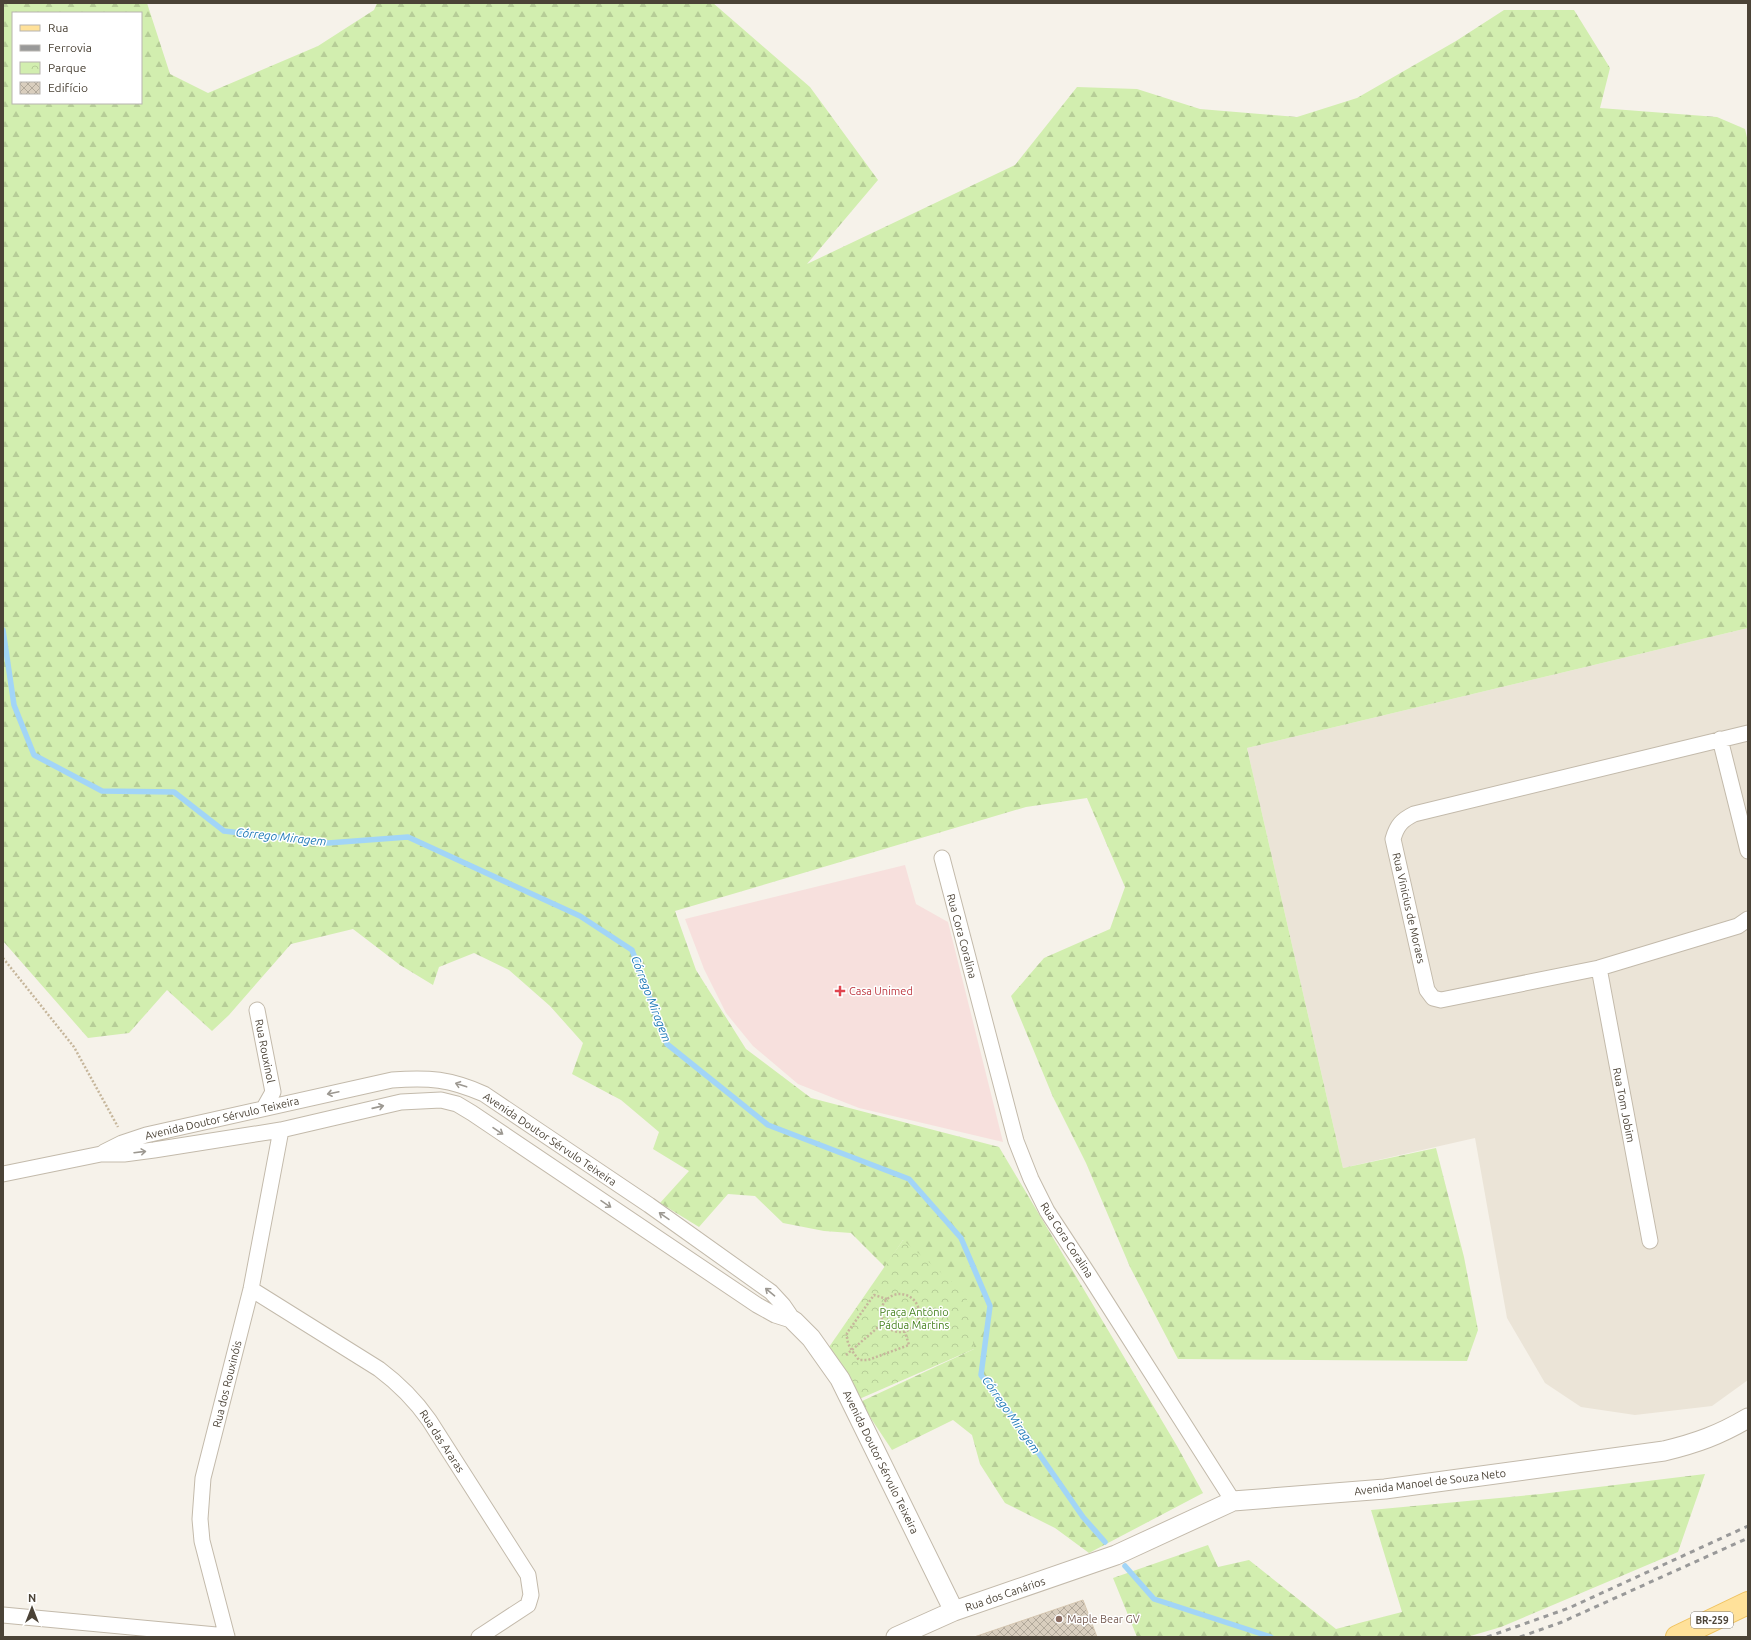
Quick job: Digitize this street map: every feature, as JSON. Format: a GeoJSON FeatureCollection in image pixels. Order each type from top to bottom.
{"type":"FeatureCollection","features":[{"type":"Feature","properties":{"kind":"main road","name":"BR-259"},"geometry":{"type":"LineString","coordinates":[[1677,1637],[1748,1604]]}},
{"type":"Feature","properties":{"kind":"street","name":"Rua Vinicius de Moraes"},"geometry":{"type":"LineString","coordinates":[[1748,733],[1414,814],[1402,820],[1396,828],[1393,839],[1427,990],[1433,998],[1441,1000],[1599,968],[1738,926],[1748,919]]}},
{"type":"Feature","properties":{"kind":"street"},"geometry":{"type":"LineString","coordinates":[[1720,739],[1748,852]]}},
{"type":"Feature","properties":{"kind":"street","name":"Rua Cora Coralina"},"geometry":{"type":"LineString","coordinates":[[942,858],[1016,1141],[1031,1179],[1046,1210],[1233,1501]]}},
{"type":"Feature","properties":{"kind":"street","name":"Rua Tom Jobim"},"geometry":{"type":"LineString","coordinates":[[1599,968],[1650,1241]]}},
{"type":"Feature","properties":{"kind":"street","name":"Rua Rouxinol"},"geometry":{"type":"LineString","coordinates":[[257,1010],[273,1092],[286,1103]]}},
{"type":"Feature","properties":{"kind":"street","name":"Avenida Doutor Sérvulo Teixeira"},"geometry":{"type":"LineString","coordinates":[[101,1154],[146,1134],[392,1080],[415,1078],[443,1081],[460,1084],[484,1094],[649,1205],[771,1292],[783,1305],[794,1321],[811,1338],[840,1379],[954,1611]]}},
{"type":"Feature","properties":{"kind":"street"},"geometry":{"type":"LineString","coordinates":[[441,1100],[443,1081]]}},
{"type":"Feature","properties":{"kind":"street","name":"Rua Rouxinol"},"geometry":{"type":"LineString","coordinates":[[264,1108],[273,1092]]}},
{"type":"Feature","properties":{"kind":"street","name":"Avenida Doutor Sérvulo Teixeira"},"geometry":{"type":"LineString","coordinates":[[3,1174],[101,1154],[124,1154],[154,1150],[281,1130],[401,1102],[441,1100],[457,1104],[472,1113],[757,1305],[775,1315],[794,1321]]}},
{"type":"Feature","properties":{"kind":"street","name":"Rua dos Rouxinóis"},"geometry":{"type":"LineString","coordinates":[[227,1637],[202,1541],[200,1497],[203,1478],[251,1289],[281,1130]]}},
{"type":"Feature","properties":{"kind":"street","name":"Rua das Araras"},"geometry":{"type":"LineString","coordinates":[[251,1289],[379,1369],[398,1383],[415,1400],[430,1420],[530,1580],[531,1595],[528,1605],[479,1637]]}},
{"type":"Feature","properties":{"kind":"street","name":"Avenida Manoel de Souza Neto"},"geometry":{"type":"LineString","coordinates":[[1116,1555],[1233,1501],[1385,1489],[1664,1451],[1697,1443],[1748,1418]]}},
{"type":"Feature","properties":{"kind":"street","name":"Rua dos Canários"},"geometry":{"type":"LineString","coordinates":[[896,1637],[954,1611],[1116,1555]]}},
{"type":"Feature","properties":{"kind":"street"},"geometry":{"type":"LineString","coordinates":[[3,1615],[227,1637]]}},
{"type":"Feature","properties":{"kind":"path"},"geometry":{"type":"LineString","coordinates":[[3,958],[74,1047],[126,1142]]}},
{"type":"Feature","properties":{"kind":"path"},"geometry":{"type":"LineString","coordinates":[[898,1294],[905,1294],[916,1301],[919,1306],[919,1319],[916,1325],[906,1332],[893,1331],[883,1323],[881,1311],[887,1299],[898,1294]]}},
{"type":"Feature","properties":{"kind":"path"},"geometry":{"type":"LineString","coordinates":[[887,1299],[874,1295],[847,1333],[846,1339],[851,1350],[859,1360],[868,1360],[909,1346],[906,1332]]}},
{"type":"Feature","properties":{"kind":"path"},"geometry":{"type":"LineString","coordinates":[[832,1366],[883,1323]]}},
{"type":"Feature","properties":{"kind":"shaded area"},"geometry":{"type":"Polygon","coordinates":[[[1748,628],[1748,1380],[1712,1406],[1635,1415],[1581,1407],[1545,1383],[1507,1318],[1475,1138],[1343,1168],[1247,748],[1748,628]]]}},
{"type":"Feature","properties":{"kind":"shaded area","name":"Casa Unimed"},"geometry":{"type":"Polygon","coordinates":[[[905,865],[916,904],[948,922],[1003,1142],[859,1108],[798,1084],[753,1046],[726,1013],[704,969],[685,919],[905,865]]]}},
{"type":"Feature","properties":{"kind":"green space"},"geometry":{"type":"Polygon","coordinates":[[[147,3],[170,74],[208,93],[318,46],[374,10],[377,3],[713,3],[810,87],[878,180],[807,264],[1015,165],[1077,87],[1137,89],[1200,109],[1297,117],[1357,98],[1456,41],[1504,10],[1574,10],[1610,68],[1600,108],[1717,117],[1745,129],[1748,142],[1748,628],[1247,748],[1343,1168],[1436,1148],[1464,1257],[1478,1330],[1467,1361],[1178,1359],[1130,1267],[1086,1163],[1053,1097],[1011,996],[1044,958],[1110,929],[1125,887],[1087,798],[1026,807],[675,911],[696,970],[746,1049],[811,1098],[999,1147],[1177,1446],[1203,1493],[1089,1553],[1055,1528],[1005,1503],[980,1464],[972,1435],[953,1420],[892,1450],[860,1402],[974,1349],[903,1240],[885,1267],[851,1233],[824,1231],[783,1223],[755,1196],[728,1194],[699,1227],[660,1203],[689,1171],[653,1149],[659,1132],[621,1100],[572,1074],[583,1043],[550,1006],[509,970],[474,953],[439,967],[433,985],[400,965],[353,929],[291,944],[229,1015],[212,1031],[167,990],[129,1033],[88,1038],[3,941],[3,4],[147,3]]]}},
{"type":"Feature","properties":{"kind":"green space","name":"Praça Antônio Pádua Martins"},"geometry":{"type":"Polygon","coordinates":[[[903,1240],[966,1294],[974,1349],[857,1400],[827,1350],[903,1240]]]}},
{"type":"Feature","properties":{"kind":"green space"},"geometry":{"type":"Polygon","coordinates":[[[1705,1474],[1678,1552],[1501,1627],[1467,1637],[1137,1637],[1113,1578],[1208,1545],[1218,1567],[1249,1560],[1336,1629],[1402,1612],[1371,1510],[1541,1494],[1705,1474]]]}},
{"type":"Feature","properties":{"kind":"building","name":"Maple Bear GV"},"geometry":{"type":"Polygon","coordinates":[[[1083,1600],[1097,1637],[974,1637],[1083,1600]]]}},
{"type":"Feature","properties":{"kind":"waterway","name":"Córrego Miragem"},"geometry":{"type":"LineString","coordinates":[[3,630],[14,705],[34,755],[102,791],[174,792],[224,831],[328,843],[408,837],[580,916],[632,950],[667,1044],[768,1125],[909,1179],[961,1238],[990,1306],[981,1375],[1019,1425],[1083,1517],[1105,1542]]}},
{"type":"Feature","properties":{"kind":"waterway","name":"Córrego Miragem"},"geometry":{"type":"LineString","coordinates":[[1125,1566],[1154,1599],[1271,1637]]}},
{"type":"Feature","properties":{"kind":"railway"},"geometry":{"type":"LineString","coordinates":[[1487,1637],[1569,1608],[1748,1526]]}},
{"type":"Feature","properties":{"kind":"railway"},"geometry":{"type":"LineString","coordinates":[[1520,1637],[1562,1622],[1748,1538]]}},
{"type":"Feature","properties":{"kind":"place","name":"Casa Unimed"},"geometry":{"type":"Point","coordinates":[840,991]}},
{"type":"Feature","properties":{"kind":"place","name":"Maple Bear GV"},"geometry":{"type":"Point","coordinates":[1059,1619]}}]}
